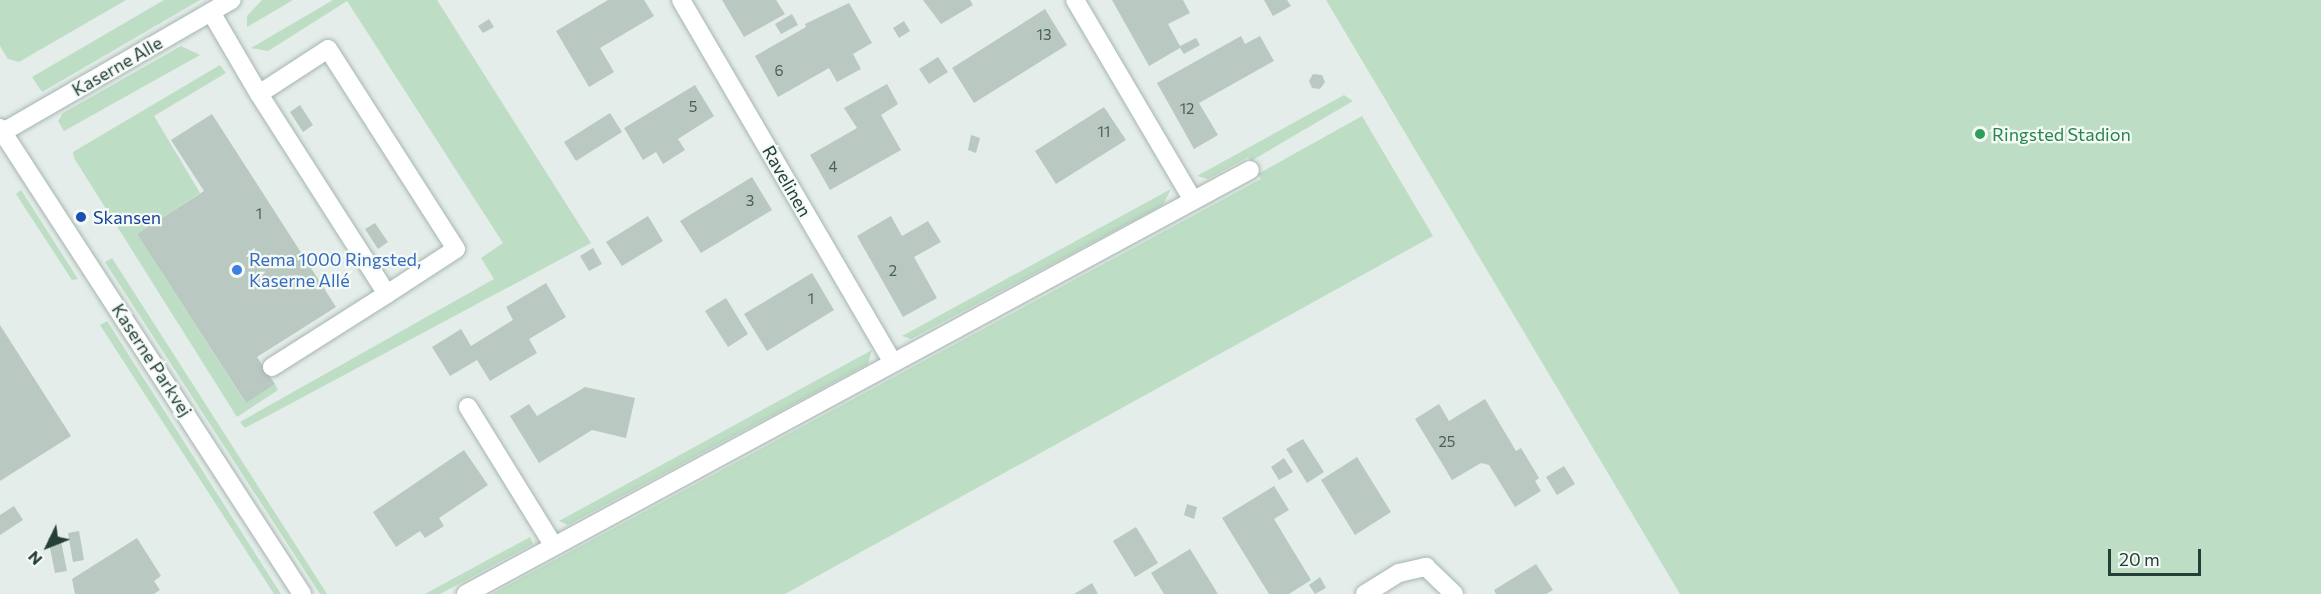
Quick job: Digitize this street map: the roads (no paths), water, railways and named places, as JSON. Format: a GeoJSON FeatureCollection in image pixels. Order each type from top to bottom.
{"type":"FeatureCollection","features":[{"type":"Feature","properties":{"kind":"street","name":"Kaserne Alle"},"geometry":{"type":"LineString","coordinates":[[1,131],[232,0]]}},
{"type":"Feature","properties":{"kind":"street","name":"Ravelinen"},"geometry":{"type":"LineString","coordinates":[[681,0],[893,363]]}},
{"type":"Feature","properties":{"kind":"street"},"geometry":{"type":"LineString","coordinates":[[1075,0],[1193,200]]}},
{"type":"Feature","properties":{"kind":"street"},"geometry":{"type":"LineString","coordinates":[[211,12],[259,94],[387,294]]}},
{"type":"Feature","properties":{"kind":"street"},"geometry":{"type":"LineString","coordinates":[[259,94],[328,49],[456,249],[272,367]]}},
{"type":"Feature","properties":{"kind":"street","name":"Kaserne Parkvej"},"geometry":{"type":"LineString","coordinates":[[1,131],[302,594]]}},
{"type":"Feature","properties":{"kind":"street"},"geometry":{"type":"LineString","coordinates":[[466,594],[1250,170]]}},
{"type":"Feature","properties":{"kind":"street"},"geometry":{"type":"LineString","coordinates":[[468,407],[554,546]]}},
{"type":"Feature","properties":{"kind":"street"},"geometry":{"type":"LineString","coordinates":[[1365,594],[1399,573],[1426,567],[1454,594]]}},
{"type":"Feature","properties":{"kind":"place","name":"Ringsted Stadion"},"geometry":{"type":"Point","coordinates":[1980,134]}},
{"type":"Feature","properties":{"kind":"place","name":"Skansen"},"geometry":{"type":"Point","coordinates":[81,217]}},
{"type":"Feature","properties":{"kind":"place","name":"Rema 1000 Ringsted, Kaserne Allé"},"geometry":{"type":"Point","coordinates":[237,270]}}]}
